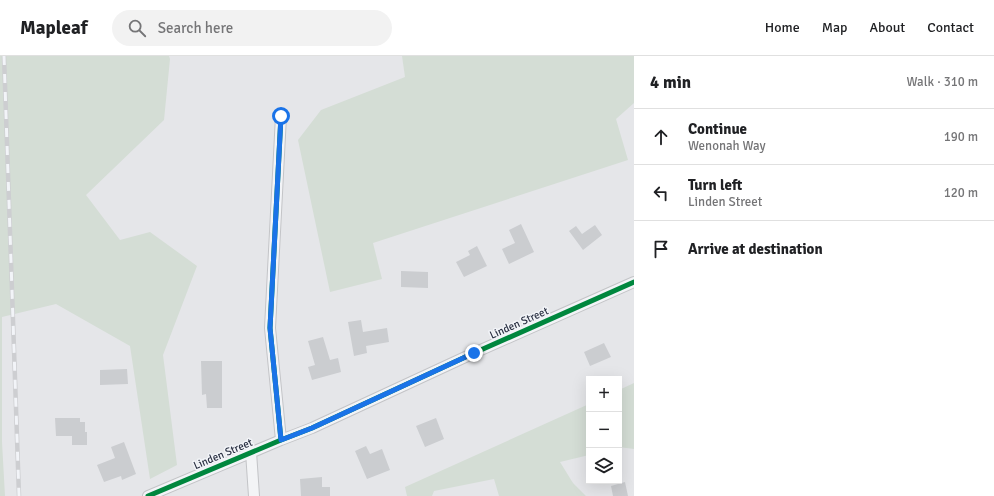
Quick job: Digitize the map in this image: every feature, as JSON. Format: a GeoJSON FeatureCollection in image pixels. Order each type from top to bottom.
{"type":"FeatureCollection","features":[{"type":"Feature","properties":{"kind":"street"},"geometry":{"type":"LineString","coordinates":[[281,116],[270,328],[281,440]]}},
{"type":"Feature","properties":{"kind":"street","name":"Linden Street"},"geometry":{"type":"LineString","coordinates":[[148,496],[312,428],[474,353],[634,282]]}},
{"type":"Feature","properties":{"kind":"street"},"geometry":{"type":"LineString","coordinates":[[251,452],[254,496]]}},
{"type":"Feature","properties":{"kind":"shaded area"},"geometry":{"type":"Polygon","coordinates":[[[0,56],[169,56],[170,59],[164,120],[86,195],[120,240],[150,232],[197,266],[163,355],[177,465],[150,479],[130,346],[56,304],[2,317],[2,442],[5,496],[0,496],[0,56]]]}},
{"type":"Feature","properties":{"kind":"shaded area"},"geometry":{"type":"Polygon","coordinates":[[[402,56],[634,56],[634,103],[616,119],[628,160],[373,243],[382,279],[330,292],[298,140],[321,110],[405,77],[402,56]]]}},
{"type":"Feature","properties":{"kind":"shaded area"},"geometry":{"type":"Polygon","coordinates":[[[634,383],[634,449],[622,447],[622,389],[634,383]]]}},
{"type":"Feature","properties":{"kind":"shaded area"},"geometry":{"type":"Polygon","coordinates":[[[586,405],[586,456],[560,462],[573,483],[586,496],[499,496],[494,479],[434,491],[432,496],[407,496],[405,487],[586,405]]]}},
{"type":"Feature","properties":{"kind":"building"},"geometry":{"type":"Polygon","coordinates":[[[521,224],[534,252],[509,264],[502,249],[515,243],[509,230],[521,224]]]}},
{"type":"Feature","properties":{"kind":"building"},"geometry":{"type":"Polygon","coordinates":[[[595,225],[602,235],[583,250],[569,231],[576,226],[582,234],[595,225]]]}},
{"type":"Feature","properties":{"kind":"building"},"geometry":{"type":"Polygon","coordinates":[[[477,246],[487,266],[464,277],[456,262],[470,255],[468,251],[477,246]]]}},
{"type":"Feature","properties":{"kind":"building"},"geometry":{"type":"Polygon","coordinates":[[[401,271],[428,272],[428,288],[401,287],[401,271]]]}},
{"type":"Feature","properties":{"kind":"building"},"geometry":{"type":"Polygon","coordinates":[[[361,320],[363,332],[387,328],[389,342],[366,346],[367,353],[354,356],[348,322],[361,320]]]}},
{"type":"Feature","properties":{"kind":"building"},"geometry":{"type":"Polygon","coordinates":[[[323,337],[330,360],[338,358],[341,372],[312,380],[308,367],[315,365],[308,341],[323,337]]]}},
{"type":"Feature","properties":{"kind":"building"},"geometry":{"type":"Polygon","coordinates":[[[604,343],[611,357],[590,366],[584,352],[604,343]]]}},
{"type":"Feature","properties":{"kind":"building"},"geometry":{"type":"Polygon","coordinates":[[[201,361],[222,361],[222,408],[207,408],[206,394],[202,395],[201,361]]]}},
{"type":"Feature","properties":{"kind":"building"},"geometry":{"type":"Polygon","coordinates":[[[127,369],[128,384],[100,385],[100,370],[127,369]]]}},
{"type":"Feature","properties":{"kind":"building"},"geometry":{"type":"Polygon","coordinates":[[[55,418],[80,418],[80,422],[85,422],[87,445],[72,445],[72,436],[56,436],[55,418]]]}},
{"type":"Feature","properties":{"kind":"building"},"geometry":{"type":"Polygon","coordinates":[[[436,418],[444,439],[425,447],[416,426],[436,418]]]}},
{"type":"Feature","properties":{"kind":"building"},"geometry":{"type":"Polygon","coordinates":[[[124,442],[136,474],[122,480],[121,476],[104,482],[97,465],[115,458],[111,447],[124,442]]]}},
{"type":"Feature","properties":{"kind":"building"},"geometry":{"type":"Polygon","coordinates":[[[366,446],[370,454],[382,449],[390,470],[367,479],[355,451],[366,446]]]}},
{"type":"Feature","properties":{"kind":"building"},"geometry":{"type":"Polygon","coordinates":[[[322,477],[322,487],[330,487],[330,496],[301,496],[300,479],[322,477]]]}},
{"type":"Feature","properties":{"kind":"building"},"geometry":{"type":"Polygon","coordinates":[[[625,482],[628,496],[613,496],[611,486],[625,482]]]}},
{"type":"Feature","properties":{"kind":"railway"},"geometry":{"type":"LineString","coordinates":[[4,56],[19,496]]}},
{"type":"Feature","properties":{"kind":"cycle path"},"geometry":{"type":"LineString","coordinates":[[281,116],[270,328],[281,440]]}},
{"type":"Feature","properties":{"kind":"cycle path"},"geometry":{"type":"LineString","coordinates":[[148,496],[312,428],[474,353],[634,282]]}},
{"type":"Feature","properties":{"kind":"route"},"geometry":{"type":"LineString","coordinates":[[281,116],[270,328],[281,440],[312,428],[474,353]]}}]}
